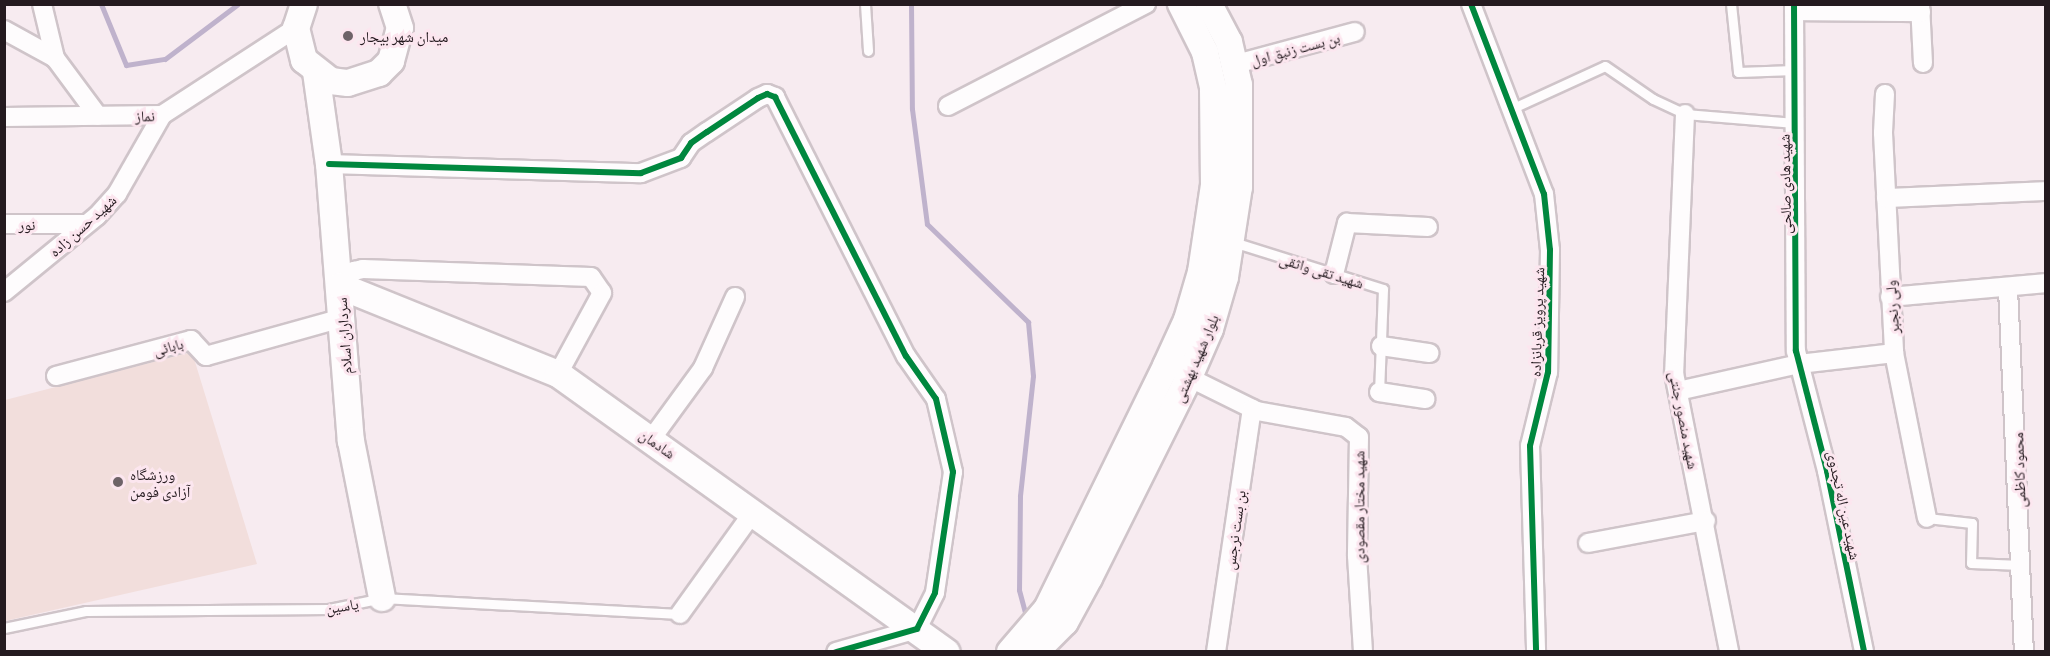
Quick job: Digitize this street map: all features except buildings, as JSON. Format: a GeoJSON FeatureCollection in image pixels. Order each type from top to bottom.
{"type":"FeatureCollection","features":[{"type":"Feature","properties":{"kind":"street"},"geometry":{"type":"LineString","coordinates":[[42,4],[55,58],[98,116]]}},
{"type":"Feature","properties":{"kind":"street"},"geometry":{"type":"LineString","coordinates":[[948,106],[1146,4]]}},
{"type":"Feature","properties":{"kind":"street","name":"بلوار شهید بهشتی"},"geometry":{"type":"LineString","coordinates":[[1056,616],[1187,320],[1201,272],[1214,185],[1211,69],[1181,4]]}},
{"type":"Feature","properties":{"kind":"street","name":"بلوار شهید بهشتی"},"geometry":{"type":"LineString","coordinates":[[1056,616],[1189,377],[1210,329],[1231,241],[1239,187],[1236,64],[1209,4]]}},
{"type":"Feature","properties":{"kind":"street","name":"شهید پرویز قربانزاده"},"geometry":{"type":"LineString","coordinates":[[1471,4],[1544,194],[1550,250],[1548,372],[1530,446],[1536,651]]}},
{"type":"Feature","properties":{"kind":"street"},"geometry":{"type":"LineString","coordinates":[[300,16],[297,45],[316,72],[348,83],[379,73],[398,45],[400,28],[396,7]]}},
{"type":"Feature","properties":{"kind":"street"},"geometry":{"type":"LineString","coordinates":[[1794,8],[1920,8],[1923,63]]}},
{"type":"Feature","properties":{"kind":"street","name":"شهید هادی صالحی"},"geometry":{"type":"LineString","coordinates":[[1794,8],[1796,351],[1799,364]]}},
{"type":"Feature","properties":{"kind":"street","name":"نماز"},"geometry":{"type":"LineString","coordinates":[[4,117],[162,115],[300,16]]}},
{"type":"Feature","properties":{"kind":"street"},"geometry":{"type":"LineString","coordinates":[[4,30],[55,58]]}},
{"type":"Feature","properties":{"kind":"street","name":"بن بست زنبق اول"},"geometry":{"type":"LineString","coordinates":[[1236,64],[1355,32]]}},
{"type":"Feature","properties":{"kind":"street","name":"سرداران اسلام"},"geometry":{"type":"LineString","coordinates":[[316,72],[329,164],[351,441],[382,598]]}},
{"type":"Feature","properties":{"kind":"street","name":"ولی رنجبر"},"geometry":{"type":"LineString","coordinates":[[1885,93],[1886,198],[1894,353],[1927,518]]}},
{"type":"Feature","properties":{"kind":"street"},"geometry":{"type":"LineString","coordinates":[[329,164],[641,173],[681,158],[691,143],[707,132],[767,94],[775,96],[906,356],[936,399],[947,436],[953,472],[935,594],[916,629],[836,651]]}},
{"type":"Feature","properties":{"kind":"street","name":"شهید منصور جنتی"},"geometry":{"type":"LineString","coordinates":[[1685,114],[1674,373],[1706,521],[1729,651]]}},
{"type":"Feature","properties":{"kind":"street","name":"شهید حسن زاده"},"geometry":{"type":"LineString","coordinates":[[4,292],[86,224],[117,194],[162,115]]}},
{"type":"Feature","properties":{"kind":"street"},"geometry":{"type":"LineString","coordinates":[[1886,198],[2046,191]]}},
{"type":"Feature","properties":{"kind":"street"},"geometry":{"type":"LineString","coordinates":[[1334,274],[1347,223],[1428,226]]}},
{"type":"Feature","properties":{"kind":"street","name":"نور"},"geometry":{"type":"LineString","coordinates":[[4,224],[86,224]]}},
{"type":"Feature","properties":{"kind":"street"},"geometry":{"type":"LineString","coordinates":[[340,286],[354,271],[363,269],[591,277],[602,293],[558,374]]}},
{"type":"Feature","properties":{"kind":"street"},"geometry":{"type":"LineString","coordinates":[[1890,297],[2046,283]]}},
{"type":"Feature","properties":{"kind":"street","name":"شادمان"},"geometry":{"type":"LineString","coordinates":[[340,286],[558,374],[652,438],[947,651]]}},
{"type":"Feature","properties":{"kind":"street","name":"محمود کاظمی"},"geometry":{"type":"LineString","coordinates":[[2008,288],[2024,651]]}},
{"type":"Feature","properties":{"kind":"street"},"geometry":{"type":"LineString","coordinates":[[652,438],[703,368],[735,297]]}},
{"type":"Feature","properties":{"kind":"street","name":"بابائی"},"geometry":{"type":"LineString","coordinates":[[57,376],[191,340],[206,356],[342,318]]}},
{"type":"Feature","properties":{"kind":"street"},"geometry":{"type":"LineString","coordinates":[[1381,346],[1429,353]]}},
{"type":"Feature","properties":{"kind":"street"},"geometry":{"type":"LineString","coordinates":[[1678,391],[1799,364],[1894,353]]}},
{"type":"Feature","properties":{"kind":"street","name":"شهید عین اله تجدوی"},"geometry":{"type":"LineString","coordinates":[[1799,364],[1827,471],[1864,651]]}},
{"type":"Feature","properties":{"kind":"street","name":"شهید مختار مقصودی"},"geometry":{"type":"LineString","coordinates":[[1166,366],[1252,409],[1346,428],[1359,437],[1357,556],[1362,651]]}},
{"type":"Feature","properties":{"kind":"street"},"geometry":{"type":"LineString","coordinates":[[1379,392],[1425,399]]}},
{"type":"Feature","properties":{"kind":"street","name":"بن بست نرجس"},"geometry":{"type":"LineString","coordinates":[[1216,651],[1252,409]]}},
{"type":"Feature","properties":{"kind":"street"},"geometry":{"type":"LineString","coordinates":[[680,614],[754,511]]}},
{"type":"Feature","properties":{"kind":"street"},"geometry":{"type":"LineString","coordinates":[[1588,543],[1706,521]]}},
{"type":"Feature","properties":{"kind":"street"},"geometry":{"type":"LineString","coordinates":[[1018,651],[1056,616]]}},
{"type":"Feature","properties":{"kind":"lane"},"geometry":{"type":"LineString","coordinates":[[865,4],[868,51]]}},
{"type":"Feature","properties":{"kind":"lane"},"geometry":{"type":"LineString","coordinates":[[1731,4],[1738,72],[1794,70]]}},
{"type":"Feature","properties":{"kind":"lane"},"geometry":{"type":"LineString","coordinates":[[1511,109],[1605,66],[1653,99],[1685,114],[1795,123]]}},
{"type":"Feature","properties":{"kind":"lane","name":"شهید تقی واثقی"},"geometry":{"type":"LineString","coordinates":[[1231,241],[1383,289],[1379,392]]}},
{"type":"Feature","properties":{"kind":"lane"},"geometry":{"type":"LineString","coordinates":[[1927,518],[1972,523],[1971,563],[2021,566]]}},
{"type":"Feature","properties":{"kind":"lane","name":"یاسین"},"geometry":{"type":"LineString","coordinates":[[4,628],[86,611],[329,609],[382,598],[680,614]]}},
{"type":"Feature","properties":{"kind":"shaded area","name":"ورزشگاه آزادی فومن"},"geometry":{"type":"Polygon","coordinates":[[[192,352],[257,564],[5,621],[5,400],[192,352]]]}},
{"type":"Feature","properties":{"kind":"waterway"},"geometry":{"type":"LineString","coordinates":[[101,4],[126,65],[165,59],[238,4]]}},
{"type":"Feature","properties":{"kind":"waterway"},"geometry":{"type":"LineString","coordinates":[[911,4],[912,109],[927,224],[1028,322],[1033,376],[1020,496],[1019,590],[1027,620]]}},
{"type":"Feature","properties":{"kind":"cycle path"},"geometry":{"type":"LineString","coordinates":[[1471,4],[1544,194],[1550,250],[1548,372],[1530,446],[1536,652]]}},
{"type":"Feature","properties":{"kind":"cycle path"},"geometry":{"type":"LineString","coordinates":[[1794,4],[1796,351],[1827,471],[1864,652]]}},
{"type":"Feature","properties":{"kind":"cycle path"},"geometry":{"type":"LineString","coordinates":[[329,164],[641,173],[681,158],[691,143],[758,98],[767,94],[775,97],[906,356],[936,399],[953,472],[935,593],[917,629],[836,652]]}},
{"type":"Feature","properties":{"kind":"place","name":"میدان شهر بیجار"},"geometry":{"type":"Point","coordinates":[348,36]}},
{"type":"Feature","properties":{"kind":"place","name":"ورزشگاه آزادی فومن"},"geometry":{"type":"Point","coordinates":[118,482]}}]}
